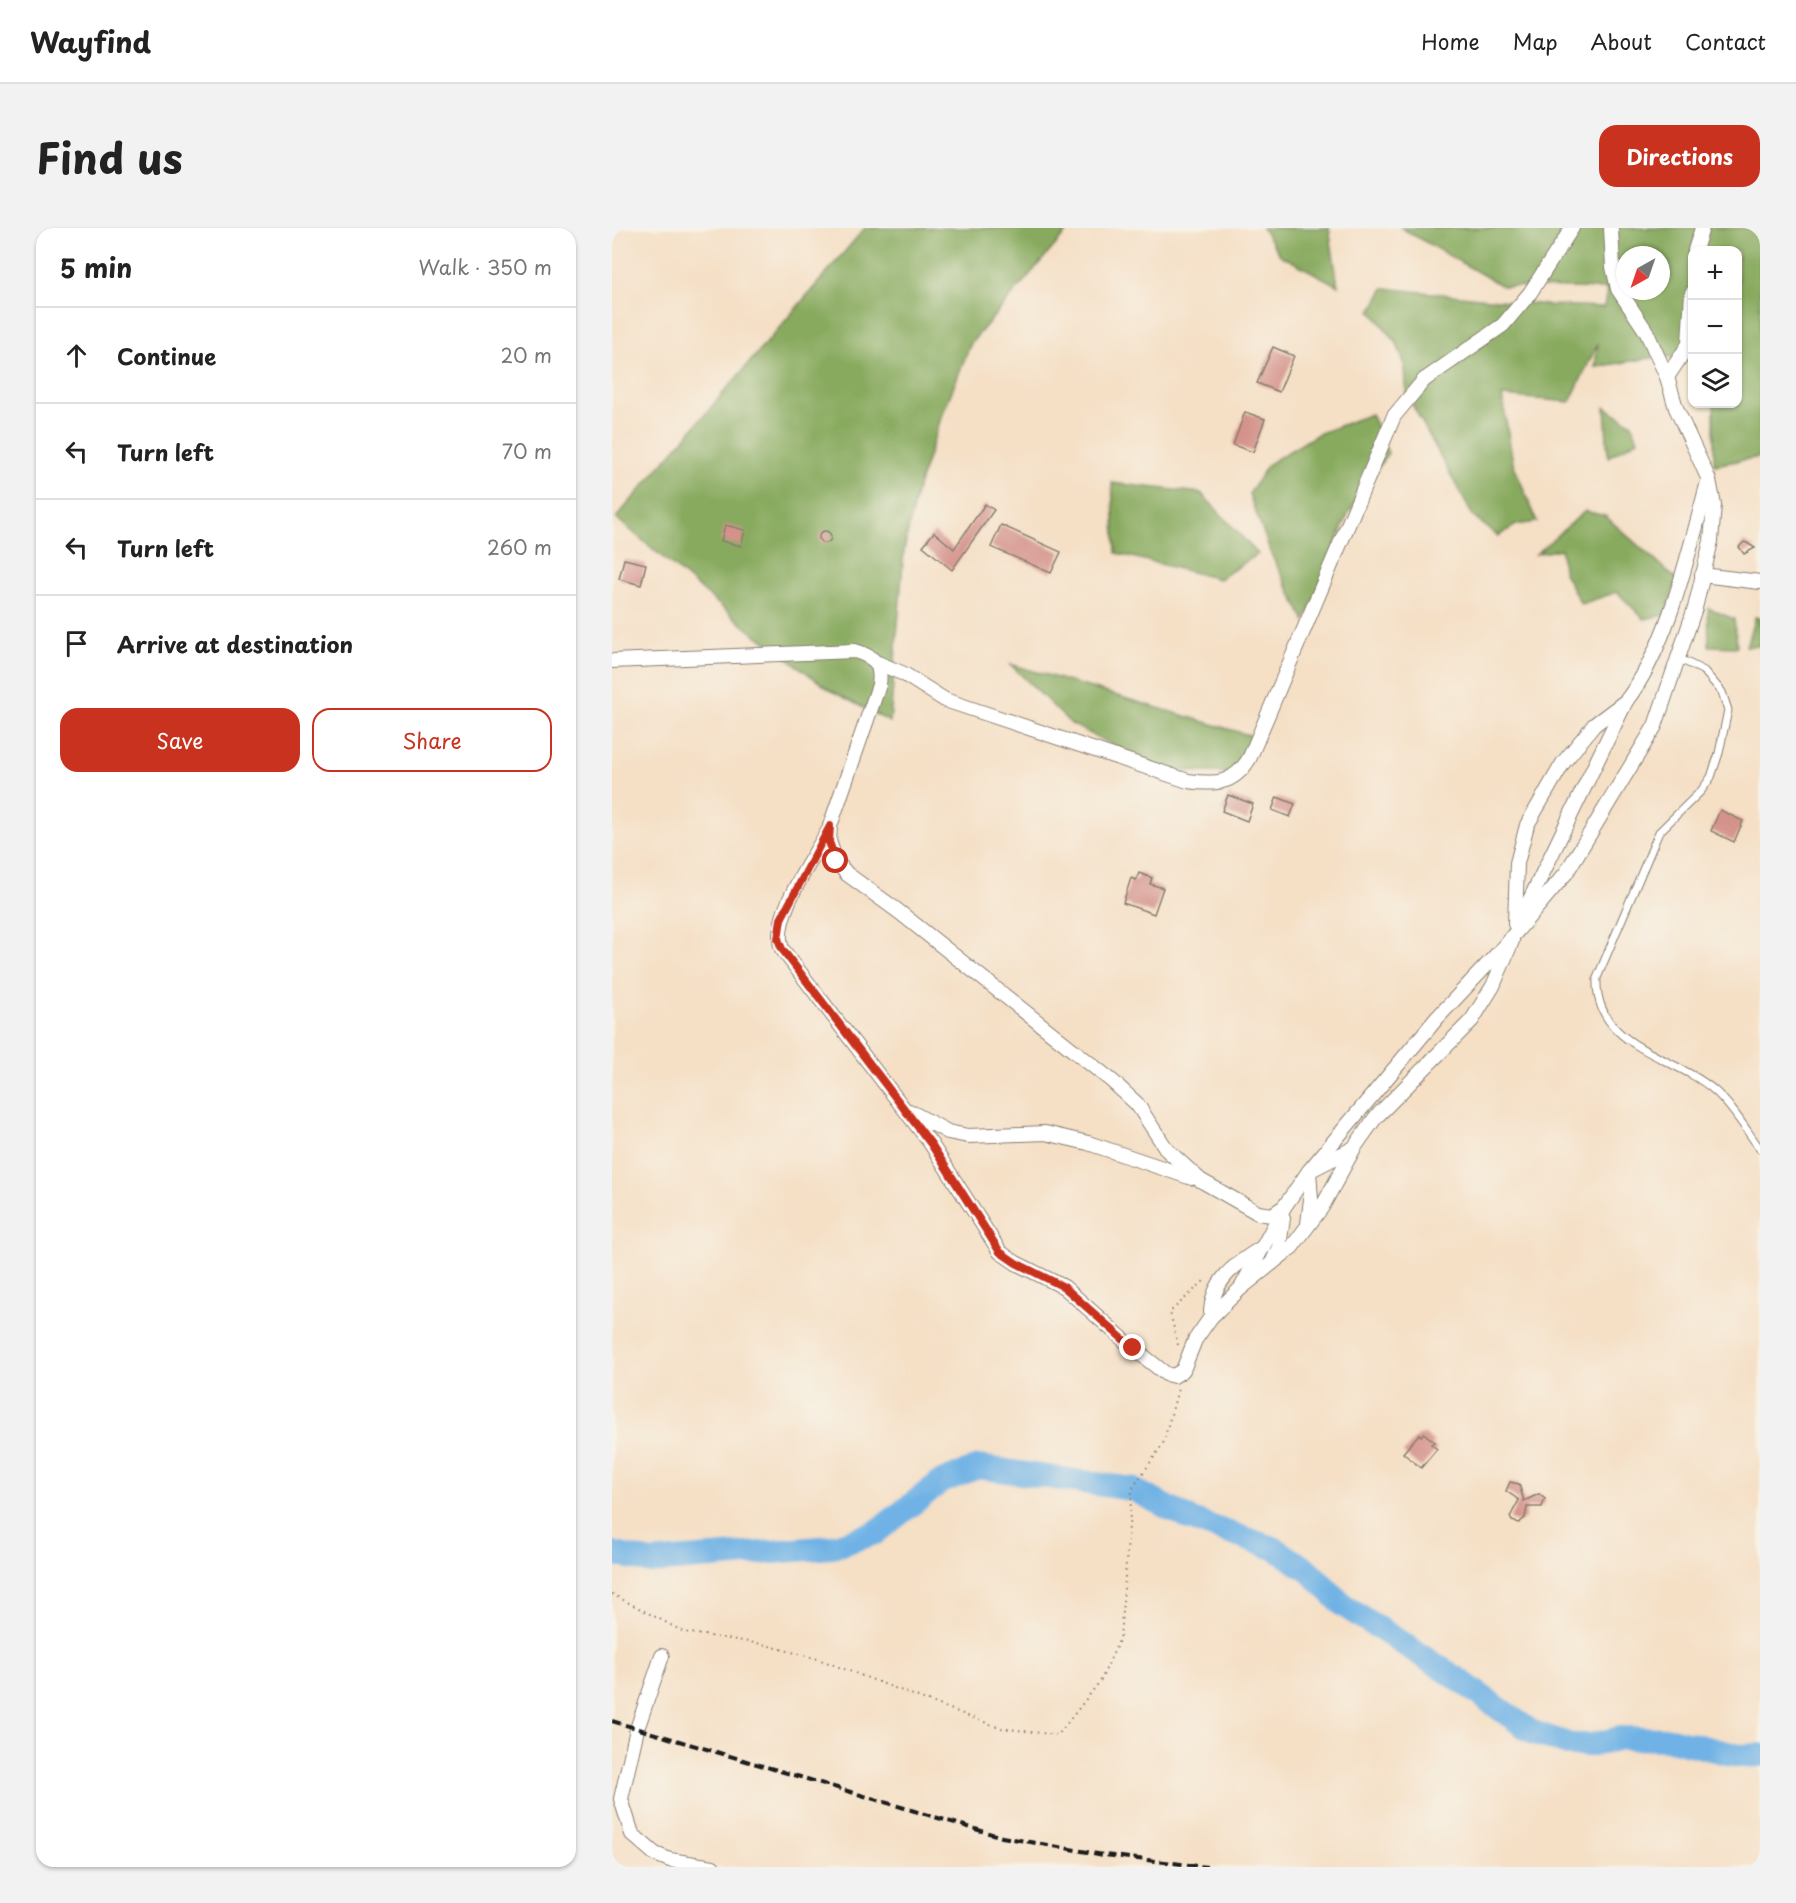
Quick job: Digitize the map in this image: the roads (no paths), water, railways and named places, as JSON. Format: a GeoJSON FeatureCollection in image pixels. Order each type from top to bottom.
{"type":"FeatureCollection","features":[{"type":"Feature","properties":{"kind":"street"},"geometry":{"type":"LineString","coordinates":[[612,661],[855,651],[870,656],[878,663],[904,674],[945,700],[1188,781],[1222,783],[1233,778],[1250,757],[1394,416],[1424,380],[1503,325],[1530,293],[1572,228]]}},
{"type":"Feature","properties":{"kind":"street"},"geometry":{"type":"LineString","coordinates":[[1241,1288],[1284,1207],[1309,1171],[1437,1018],[1566,873],[1655,726],[1680,659],[1711,541],[1714,505],[1709,480],[1676,408],[1667,377],[1646,331],[1618,289],[1613,267],[1611,228]]}},
{"type":"Feature","properties":{"kind":"street"},"geometry":{"type":"LineString","coordinates":[[1696,246],[1702,228]]}},
{"type":"Feature","properties":{"kind":"street"},"geometry":{"type":"LineString","coordinates":[[1667,377],[1689,344],[1692,300]]}},
{"type":"Feature","properties":{"kind":"street"},"geometry":{"type":"LineString","coordinates":[[878,663],[879,684],[830,826],[781,919],[778,939],[788,959],[931,1144],[1000,1252],[1016,1263],[1064,1287],[1166,1374],[1174,1376],[1183,1370],[1195,1340],[1210,1317],[1241,1288],[1270,1267],[1292,1247],[1308,1227],[1339,1178],[1354,1148],[1376,1118],[1472,1020],[1493,986],[1540,876],[1577,806],[1626,701],[1640,682],[1683,572],[1709,480]]}},
{"type":"Feature","properties":{"kind":"street"},"geometry":{"type":"LineString","coordinates":[[1702,575],[1760,582]]}},
{"type":"Feature","properties":{"kind":"street"},"geometry":{"type":"LineString","coordinates":[[1515,933],[1518,863],[1527,825],[1575,748],[1594,725],[1626,701]]}},
{"type":"Feature","properties":{"kind":"street"},"geometry":{"type":"LineString","coordinates":[[830,826],[829,842],[836,861],[846,874],[898,911],[1112,1081],[1137,1104],[1167,1150],[1200,1180]]}},
{"type":"Feature","properties":{"kind":"street"},"geometry":{"type":"LineString","coordinates":[[904,1108],[948,1132],[968,1136],[1045,1133],[1088,1143],[1200,1180],[1258,1213],[1272,1215],[1284,1207]]}},
{"type":"Feature","properties":{"kind":"street"},"geometry":{"type":"LineString","coordinates":[[1309,1171],[1354,1148]]}},
{"type":"Feature","properties":{"kind":"street"},"geometry":{"type":"LineString","coordinates":[[1308,1227],[1311,1198],[1309,1171]]}},
{"type":"Feature","properties":{"kind":"street"},"geometry":{"type":"LineString","coordinates":[[1270,1267],[1279,1247],[1284,1207]]}},
{"type":"Feature","properties":{"kind":"street"},"geometry":{"type":"LineString","coordinates":[[1210,1317],[1210,1301],[1217,1284],[1231,1269],[1266,1244]]}},
{"type":"Feature","properties":{"kind":"street"},"geometry":{"type":"LineString","coordinates":[[662,1656],[637,1729],[616,1802],[633,1834],[655,1854],[670,1860],[713,1867]]}},
{"type":"Feature","properties":{"kind":"lane"},"geometry":{"type":"LineString","coordinates":[[1680,659],[1704,670],[1722,693],[1728,710],[1719,753],[1711,777],[1701,791],[1659,832],[1597,978],[1596,998],[1605,1019],[1623,1036],[1713,1090],[1760,1149]]}},
{"type":"Feature","properties":{"kind":"waterway"},"geometry":{"type":"LineString","coordinates":[[612,1553],[651,1562],[832,1547],[875,1533],[939,1483],[978,1467],[1132,1489],[1192,1520],[1276,1549],[1309,1571],[1344,1606],[1455,1677],[1532,1732],[1571,1745],[1592,1745],[1620,1738],[1670,1739],[1739,1756],[1760,1755]]}},
{"type":"Feature","properties":{"kind":"railway"},"geometry":{"type":"LineString","coordinates":[[612,1721],[1002,1837],[1104,1855],[1207,1867]]}}]}
